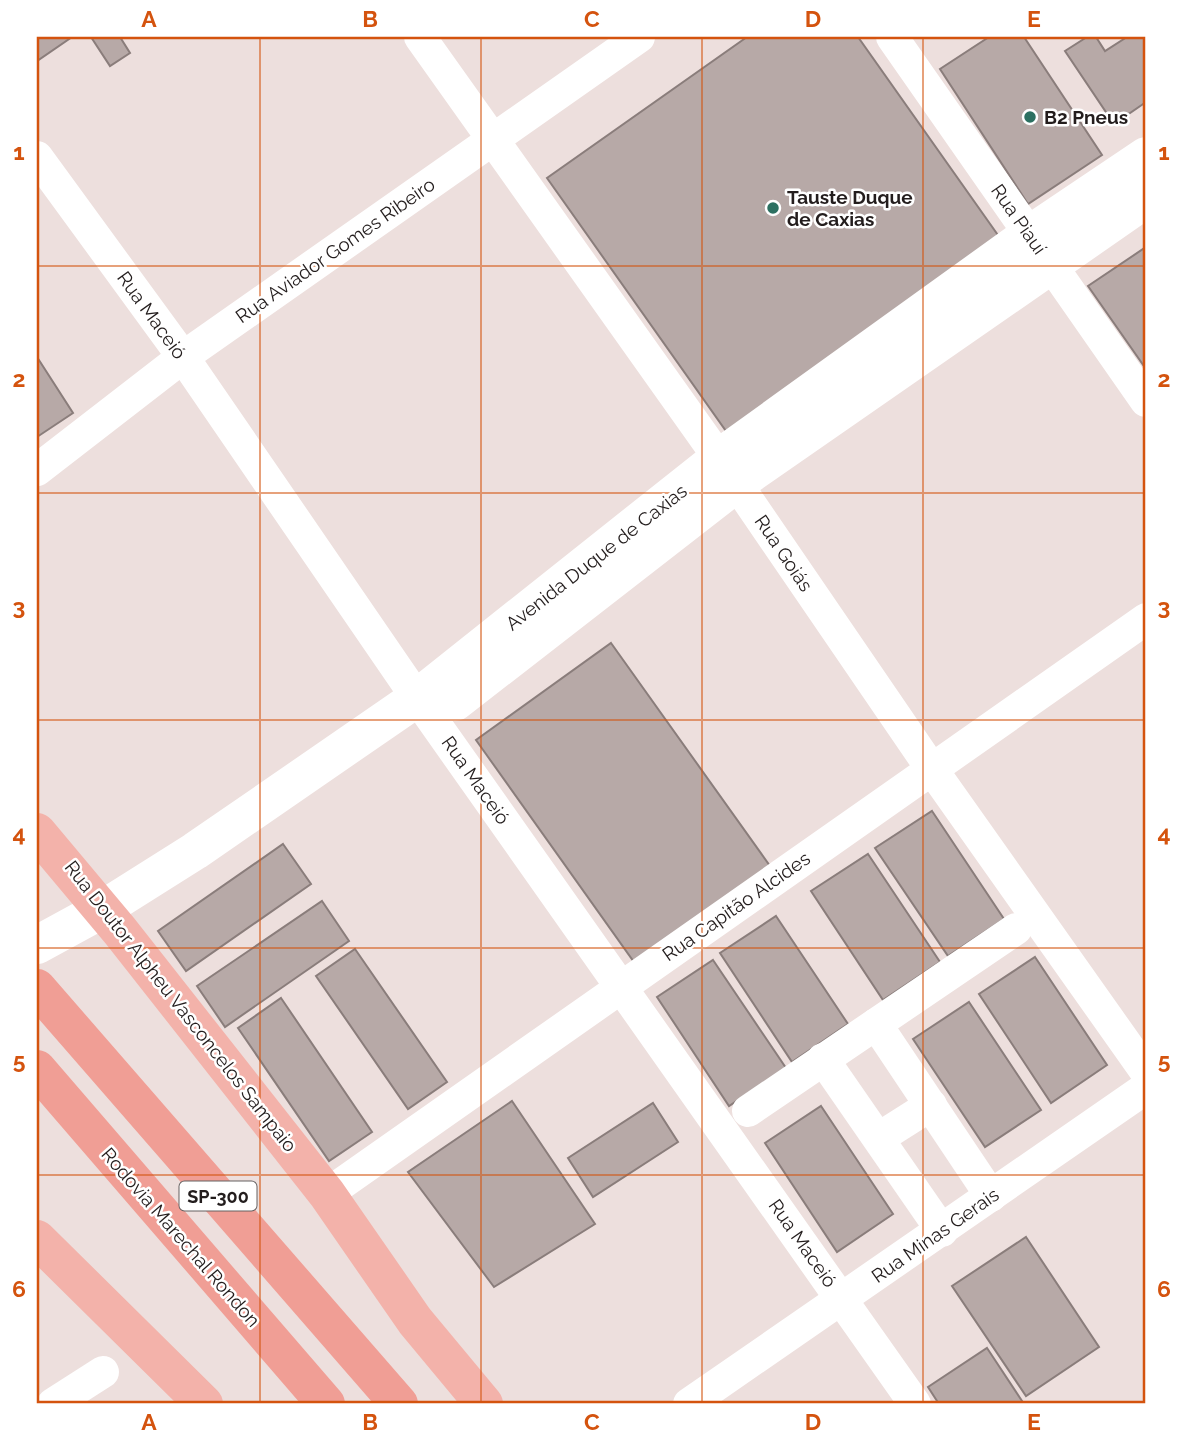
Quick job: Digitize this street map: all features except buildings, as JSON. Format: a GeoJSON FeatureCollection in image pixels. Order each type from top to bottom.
{"type":"FeatureCollection","features":[{"type":"Feature","properties":{"kind":"highway"},"geometry":{"type":"LineString","coordinates":[[37,832],[111,920]]}},
{"type":"Feature","properties":{"kind":"highway","name":"Rua Doutor Alpheu Vasconcelos Sampaio"},"geometry":{"type":"LineString","coordinates":[[111,920],[327,1194],[415,1321],[484,1404]]}},
{"type":"Feature","properties":{"kind":"highway","name":"SP-300"},"geometry":{"type":"LineString","coordinates":[[37,988],[399,1404]]}},
{"type":"Feature","properties":{"kind":"highway","name":"Rodovia Marechal Rondon"},"geometry":{"type":"LineString","coordinates":[[37,1069],[326,1404]]}},
{"type":"Feature","properties":{"kind":"highway"},"geometry":{"type":"LineString","coordinates":[[37,1239],[204,1404]]}},
{"type":"Feature","properties":{"kind":"main road","name":"Avenida Duque de Caxias"},"geometry":{"type":"LineString","coordinates":[[37,973],[61,942],[111,920],[425,709],[1030,234],[1146,156]]}},
{"type":"Feature","properties":{"kind":"main road","name":"Avenida Duque de Caxias"},"geometry":{"type":"LineString","coordinates":[[728,471],[1052,265],[1146,199]]}},
{"type":"Feature","properties":{"kind":"street","name":"Rua Goiás"},"geometry":{"type":"LineString","coordinates":[[420,37],[728,471],[931,768],[1146,1072]]}},
{"type":"Feature","properties":{"kind":"street","name":"Rua Aviador Gomes Ribeiro"},"geometry":{"type":"LineString","coordinates":[[37,470],[183,357],[639,37]]}},
{"type":"Feature","properties":{"kind":"street","name":"Rua Piauí"},"geometry":{"type":"LineString","coordinates":[[892,37],[1146,401]]}},
{"type":"Feature","properties":{"kind":"street","name":"Rua Maceió"},"geometry":{"type":"LineString","coordinates":[[37,157],[183,357],[425,709],[623,986],[915,1404]]}},
{"type":"Feature","properties":{"kind":"street","name":"Rua Capitão Alcides"},"geometry":{"type":"LineString","coordinates":[[327,1194],[1146,619]]}},
{"type":"Feature","properties":{"kind":"street","name":"Rua Doutor Alpheu Vasconcelos Sampaio"},"geometry":{"type":"LineString","coordinates":[[37,817],[111,920]]}},
{"type":"Feature","properties":{"kind":"street"},"geometry":{"type":"LineString","coordinates":[[748,1111],[1016,929]]}},
{"type":"Feature","properties":{"kind":"street"},"geometry":{"type":"LineString","coordinates":[[876,1024],[990,1196]]}},
{"type":"Feature","properties":{"kind":"street"},"geometry":{"type":"LineString","coordinates":[[823,1059],[942,1231]]}},
{"type":"Feature","properties":{"kind":"street","name":"Rua Minas Gerais"},"geometry":{"type":"LineString","coordinates":[[689,1404],[1146,1088]]}},
{"type":"Feature","properties":{"kind":"street"},"geometry":{"type":"LineString","coordinates":[[879,1138],[931,1105]]}},
{"type":"Feature","properties":{"kind":"street"},"geometry":{"type":"LineString","coordinates":[[53,1404],[103,1372]]}},
{"type":"Feature","properties":{"kind":"place","name":"B2 Pneus"},"geometry":{"type":"Point","coordinates":[1030,117]}},
{"type":"Feature","properties":{"kind":"place","name":"Tauste Duque de Caxias"},"geometry":{"type":"Point","coordinates":[773,208]}}]}
